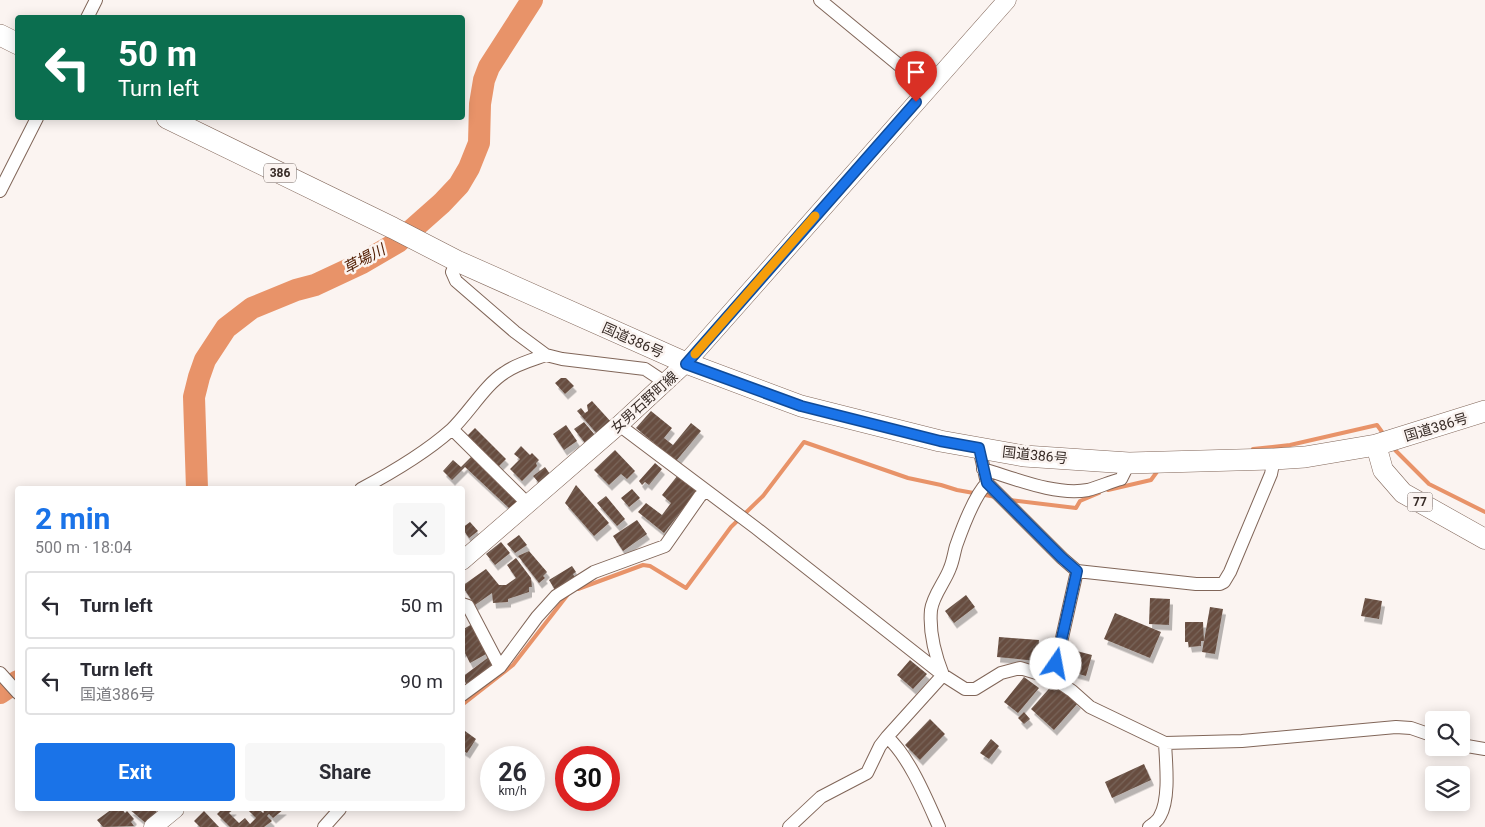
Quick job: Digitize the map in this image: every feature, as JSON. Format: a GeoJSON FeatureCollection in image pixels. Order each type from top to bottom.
{"type":"FeatureCollection","features":[{"type":"Feature","properties":{"kind":"highway"},"geometry":{"type":"LineString","coordinates":[[0,35],[15,42]]}},
{"type":"Feature","properties":{"kind":"highway","name":"国道386号"},"geometry":{"type":"LineString","coordinates":[[171,120],[393,228],[456,261],[686,364],[801,406],[940,441],[1024,456],[1130,463],[1274,459],[1305,457],[1376,445],[1485,411]]}},
{"type":"Feature","properties":{"kind":"main road","name":"女男石野町線"},"geometry":{"type":"LineString","coordinates":[[465,558],[619,425],[686,364],[1007,0]]}},
{"type":"Feature","properties":{"kind":"main road","name":"77"},"geometry":{"type":"LineString","coordinates":[[1376,445],[1383,470],[1403,493],[1485,538]]}},
{"type":"Feature","properties":{"kind":"main road"},"geometry":{"type":"LineString","coordinates":[[153,827],[173,811]]}},
{"type":"Feature","properties":{"kind":"street"},"geometry":{"type":"LineString","coordinates":[[88,15],[96,0]]}},
{"type":"Feature","properties":{"kind":"street"},"geometry":{"type":"LineString","coordinates":[[820,0],[928,89]]}},
{"type":"Feature","properties":{"kind":"street"},"geometry":{"type":"LineString","coordinates":[[0,191],[36,120]]}},
{"type":"Feature","properties":{"kind":"street"},"geometry":{"type":"LineString","coordinates":[[456,261],[452,272],[456,281],[546,355],[562,359],[645,369],[666,383]]}},
{"type":"Feature","properties":{"kind":"street"},"geometry":{"type":"LineString","coordinates":[[366,486],[403,466],[452,429],[502,374],[515,365],[546,355]]}},
{"type":"Feature","properties":{"kind":"street"},"geometry":{"type":"LineString","coordinates":[[619,425],[943,675],[965,689],[975,689],[1001,673],[1020,668],[1052,678],[1072,691],[1090,708],[1165,743],[1242,741],[1396,728],[1411,728],[1425,733]]}},
{"type":"Feature","properties":{"kind":"street"},"geometry":{"type":"LineString","coordinates":[[452,429],[528,504]]}},
{"type":"Feature","properties":{"kind":"street"},"geometry":{"type":"LineString","coordinates":[[979,448],[987,483],[1077,571],[1196,584],[1220,584],[1224,582],[1230,572],[1271,474],[1274,459]]}},
{"type":"Feature","properties":{"kind":"street"},"geometry":{"type":"LineString","coordinates":[[983,469],[1051,489],[1067,491],[1088,490],[1121,479],[1130,463]]}},
{"type":"Feature","properties":{"kind":"street"},"geometry":{"type":"LineString","coordinates":[[943,675],[932,636],[932,608],[939,589],[950,569],[964,527],[982,488],[987,483]]}},
{"type":"Feature","properties":{"kind":"street"},"geometry":{"type":"LineString","coordinates":[[465,693],[500,668],[537,617],[556,596],[594,572],[665,546],[700,496],[706,491]]}},
{"type":"Feature","properties":{"kind":"street"},"geometry":{"type":"LineString","coordinates":[[1052,678],[1077,571]]}},
{"type":"Feature","properties":{"kind":"street"},"geometry":{"type":"LineString","coordinates":[[465,605],[468,606],[500,668]]}},
{"type":"Feature","properties":{"kind":"street"},"geometry":{"type":"LineString","coordinates":[[1,674],[15,690]]}},
{"type":"Feature","properties":{"kind":"street"},"geometry":{"type":"LineString","coordinates":[[789,827],[821,797],[867,773],[880,746],[943,675]]}},
{"type":"Feature","properties":{"kind":"street"},"geometry":{"type":"LineString","coordinates":[[887,737],[894,743],[923,790],[939,827]]}},
{"type":"Feature","properties":{"kind":"street"},"geometry":{"type":"LineString","coordinates":[[1149,827],[1159,819],[1164,808],[1166,796],[1165,743]]}},
{"type":"Feature","properties":{"kind":"street"},"geometry":{"type":"LineString","coordinates":[[1470,746],[1485,749]]}},
{"type":"Feature","properties":{"kind":"street"},"geometry":{"type":"LineString","coordinates":[[324,827],[338,811]]}},
{"type":"Feature","properties":{"kind":"building"},"geometry":{"type":"Polygon","coordinates":[[[561,378],[566,378],[574,386],[565,394],[555,383],[561,378]]]}},
{"type":"Feature","properties":{"kind":"building"},"geometry":{"type":"Polygon","coordinates":[[[592,401],[612,423],[598,435],[577,411],[581,408],[585,413],[588,411],[587,405],[592,401]]]}},
{"type":"Feature","properties":{"kind":"building"},"geometry":{"type":"Polygon","coordinates":[[[651,411],[672,428],[664,438],[673,445],[691,423],[701,431],[676,461],[636,428],[651,411]]]}},
{"type":"Feature","properties":{"kind":"building"},"geometry":{"type":"Polygon","coordinates":[[[584,422],[595,435],[585,443],[574,429],[584,422]]]}},
{"type":"Feature","properties":{"kind":"building"},"geometry":{"type":"Polygon","coordinates":[[[566,425],[577,441],[564,450],[553,434],[566,425]]]}},
{"type":"Feature","properties":{"kind":"building"},"geometry":{"type":"Polygon","coordinates":[[[475,428],[506,459],[498,467],[467,436],[475,428]]]}},
{"type":"Feature","properties":{"kind":"building"},"geometry":{"type":"Polygon","coordinates":[[[521,446],[530,455],[532,453],[539,460],[536,463],[537,466],[522,481],[510,469],[520,459],[514,454],[521,446]]]}},
{"type":"Feature","properties":{"kind":"building"},"geometry":{"type":"Polygon","coordinates":[[[615,450],[635,471],[627,479],[621,474],[609,485],[594,470],[615,450]]]}},
{"type":"Feature","properties":{"kind":"building"},"geometry":{"type":"Polygon","coordinates":[[[472,456],[519,501],[511,510],[465,467],[452,480],[443,471],[453,460],[461,467],[472,456]]]}},
{"type":"Feature","properties":{"kind":"building"},"geometry":{"type":"Polygon","coordinates":[[[655,463],[662,469],[649,485],[645,482],[642,485],[639,481],[655,463]]]}},
{"type":"Feature","properties":{"kind":"building"},"geometry":{"type":"Polygon","coordinates":[[[545,467],[550,474],[539,483],[533,476],[545,467]]]}},
{"type":"Feature","properties":{"kind":"building"},"geometry":{"type":"Polygon","coordinates":[[[678,475],[697,491],[664,533],[638,512],[646,503],[662,515],[671,503],[662,495],[678,475]]]}},
{"type":"Feature","properties":{"kind":"building"},"geometry":{"type":"Polygon","coordinates":[[[576,485],[609,523],[594,536],[565,503],[576,485]]]}},
{"type":"Feature","properties":{"kind":"building"},"geometry":{"type":"Polygon","coordinates":[[[632,489],[640,498],[629,507],[621,498],[632,489]]]}},
{"type":"Feature","properties":{"kind":"building"},"geometry":{"type":"Polygon","coordinates":[[[606,496],[625,519],[617,526],[597,503],[606,496]]]}},
{"type":"Feature","properties":{"kind":"building"},"geometry":{"type":"Polygon","coordinates":[[[637,520],[647,534],[623,551],[613,536],[637,520]]]}},
{"type":"Feature","properties":{"kind":"building"},"geometry":{"type":"Polygon","coordinates":[[[470,522],[478,531],[469,538],[465,532],[465,526],[470,522]]]}},
{"type":"Feature","properties":{"kind":"building"},"geometry":{"type":"Polygon","coordinates":[[[519,535],[527,545],[515,553],[507,544],[519,535]]]}},
{"type":"Feature","properties":{"kind":"building"},"geometry":{"type":"Polygon","coordinates":[[[501,542],[510,553],[495,565],[486,554],[501,542]]]}},
{"type":"Feature","properties":{"kind":"building"},"geometry":{"type":"Polygon","coordinates":[[[529,551],[547,572],[543,576],[545,578],[539,583],[518,556],[529,551]]]}},
{"type":"Feature","properties":{"kind":"building"},"geometry":{"type":"Polygon","coordinates":[[[516,558],[531,578],[532,587],[529,587],[529,592],[508,599],[508,602],[493,603],[492,593],[475,605],[465,590],[465,584],[486,569],[499,585],[506,585],[516,578],[507,565],[516,558]]]}},
{"type":"Feature","properties":{"kind":"building"},"geometry":{"type":"Polygon","coordinates":[[[572,566],[576,572],[573,574],[575,578],[555,590],[549,580],[572,566]]]}},
{"type":"Feature","properties":{"kind":"building"},"geometry":{"type":"Polygon","coordinates":[[[966,595],[975,607],[954,623],[945,611],[966,595]]]}},
{"type":"Feature","properties":{"kind":"building"},"geometry":{"type":"Polygon","coordinates":[[[1150,598],[1170,599],[1169,625],[1149,624],[1150,598]]]}},
{"type":"Feature","properties":{"kind":"building"},"geometry":{"type":"Polygon","coordinates":[[[1365,598],[1382,601],[1379,619],[1361,616],[1365,598]]]}},
{"type":"Feature","properties":{"kind":"building"},"geometry":{"type":"Polygon","coordinates":[[[1210,607],[1223,609],[1215,654],[1202,652],[1210,607]]]}},
{"type":"Feature","properties":{"kind":"building"},"geometry":{"type":"Polygon","coordinates":[[[1115,613],[1161,632],[1150,658],[1104,639],[1115,613]]]}},
{"type":"Feature","properties":{"kind":"building"},"geometry":{"type":"Polygon","coordinates":[[[1185,622],[1203,622],[1204,641],[1201,641],[1201,646],[1189,647],[1188,642],[1185,642],[1185,622]]]}},
{"type":"Feature","properties":{"kind":"building"},"geometry":{"type":"Polygon","coordinates":[[[472,624],[488,653],[470,663],[465,653],[465,628],[472,624]]]}},
{"type":"Feature","properties":{"kind":"building"},"geometry":{"type":"Polygon","coordinates":[[[999,637],[1039,640],[1037,661],[997,657],[999,637]]]}},
{"type":"Feature","properties":{"kind":"building"},"geometry":{"type":"Polygon","coordinates":[[[1069,649],[1092,655],[1086,676],[1064,670],[1069,649]]]}},
{"type":"Feature","properties":{"kind":"building"},"geometry":{"type":"Polygon","coordinates":[[[489,657],[495,665],[467,685],[465,675],[489,657]]]}},
{"type":"Feature","properties":{"kind":"building"},"geometry":{"type":"Polygon","coordinates":[[[910,660],[927,674],[913,689],[897,675],[910,660]]]}},
{"type":"Feature","properties":{"kind":"building"},"geometry":{"type":"Polygon","coordinates":[[[1024,677],[1039,688],[1018,713],[1004,702],[1024,677]]]}},
{"type":"Feature","properties":{"kind":"building"},"geometry":{"type":"Polygon","coordinates":[[[1055,682],[1078,703],[1054,730],[1031,709],[1055,682]]]}},
{"type":"Feature","properties":{"kind":"building"},"geometry":{"type":"Polygon","coordinates":[[[1024,712],[1030,719],[1024,724],[1018,718],[1024,712]]]}},
{"type":"Feature","properties":{"kind":"building"},"geometry":{"type":"Polygon","coordinates":[[[930,719],[945,734],[920,760],[905,745],[930,719]]]}},
{"type":"Feature","properties":{"kind":"building"},"geometry":{"type":"Polygon","coordinates":[[[465,731],[476,739],[467,753],[465,752],[465,731]]]}},
{"type":"Feature","properties":{"kind":"building"},"geometry":{"type":"Polygon","coordinates":[[[991,739],[999,746],[989,759],[980,753],[991,739]]]}},
{"type":"Feature","properties":{"kind":"building"},"geometry":{"type":"Polygon","coordinates":[[[1144,764],[1151,780],[1112,798],[1105,782],[1144,764]]]}},
{"type":"Feature","properties":{"kind":"building"},"geometry":{"type":"Polygon","coordinates":[[[109,811],[124,811],[125,813],[127,811],[134,819],[131,822],[134,826],[103,827],[97,820],[109,811]]]}},
{"type":"Feature","properties":{"kind":"building"},"geometry":{"type":"Polygon","coordinates":[[[131,811],[156,811],[158,813],[148,825],[131,811]]]}},
{"type":"Feature","properties":{"kind":"building"},"geometry":{"type":"Polygon","coordinates":[[[204,811],[219,827],[200,827],[194,821],[204,811]]]}},
{"type":"Feature","properties":{"kind":"building"},"geometry":{"type":"Polygon","coordinates":[[[220,811],[232,811],[229,813],[239,823],[245,818],[250,824],[256,818],[249,811],[261,811],[263,813],[263,811],[282,811],[273,818],[269,814],[267,816],[272,821],[264,827],[230,827],[217,814],[220,811]]]}},
{"type":"Feature","properties":{"kind":"waterway","name":"草場川"},"geometry":{"type":"LineString","coordinates":[[197,486],[194,397],[205,360],[226,328],[252,308],[296,290],[315,285],[362,263],[398,242],[442,203],[459,185],[469,168],[479,143],[480,104],[484,80],[489,67],[532,0]]}},
{"type":"Feature","properties":{"kind":"waterway"},"geometry":{"type":"LineString","coordinates":[[1253,449],[1290,445],[1377,425],[1385,436]]}},
{"type":"Feature","properties":{"kind":"waterway"},"geometry":{"type":"LineString","coordinates":[[578,589],[643,565],[650,566],[686,588],[731,527],[763,496],[804,442],[908,478],[996,497]]}},
{"type":"Feature","properties":{"kind":"waterway"},"geometry":{"type":"LineString","coordinates":[[1393,448],[1429,484],[1485,512]]}},
{"type":"Feature","properties":{"kind":"waterway"},"geometry":{"type":"LineString","coordinates":[[1108,490],[1151,480],[1159,469]]}},
{"type":"Feature","properties":{"kind":"waterway"},"geometry":{"type":"LineString","coordinates":[[1010,500],[1076,508],[1080,501],[1099,493]]}},
{"type":"Feature","properties":{"kind":"waterway"},"geometry":{"type":"LineString","coordinates":[[465,703],[513,665],[569,593]]}},
{"type":"Feature","properties":{"kind":"waterway","name":"草場川"},"geometry":{"type":"LineString","coordinates":[[0,693],[15,683]]}},
{"type":"Feature","properties":{"kind":"slow traffic"},"geometry":{"type":"LineString","coordinates":[[695,354],[815,216]]}},
{"type":"Feature","properties":{"kind":"route"},"geometry":{"type":"LineString","coordinates":[[916,102],[686,364],[801,406],[940,441],[979,448],[987,483],[1077,571],[1056,664]]}}]}
